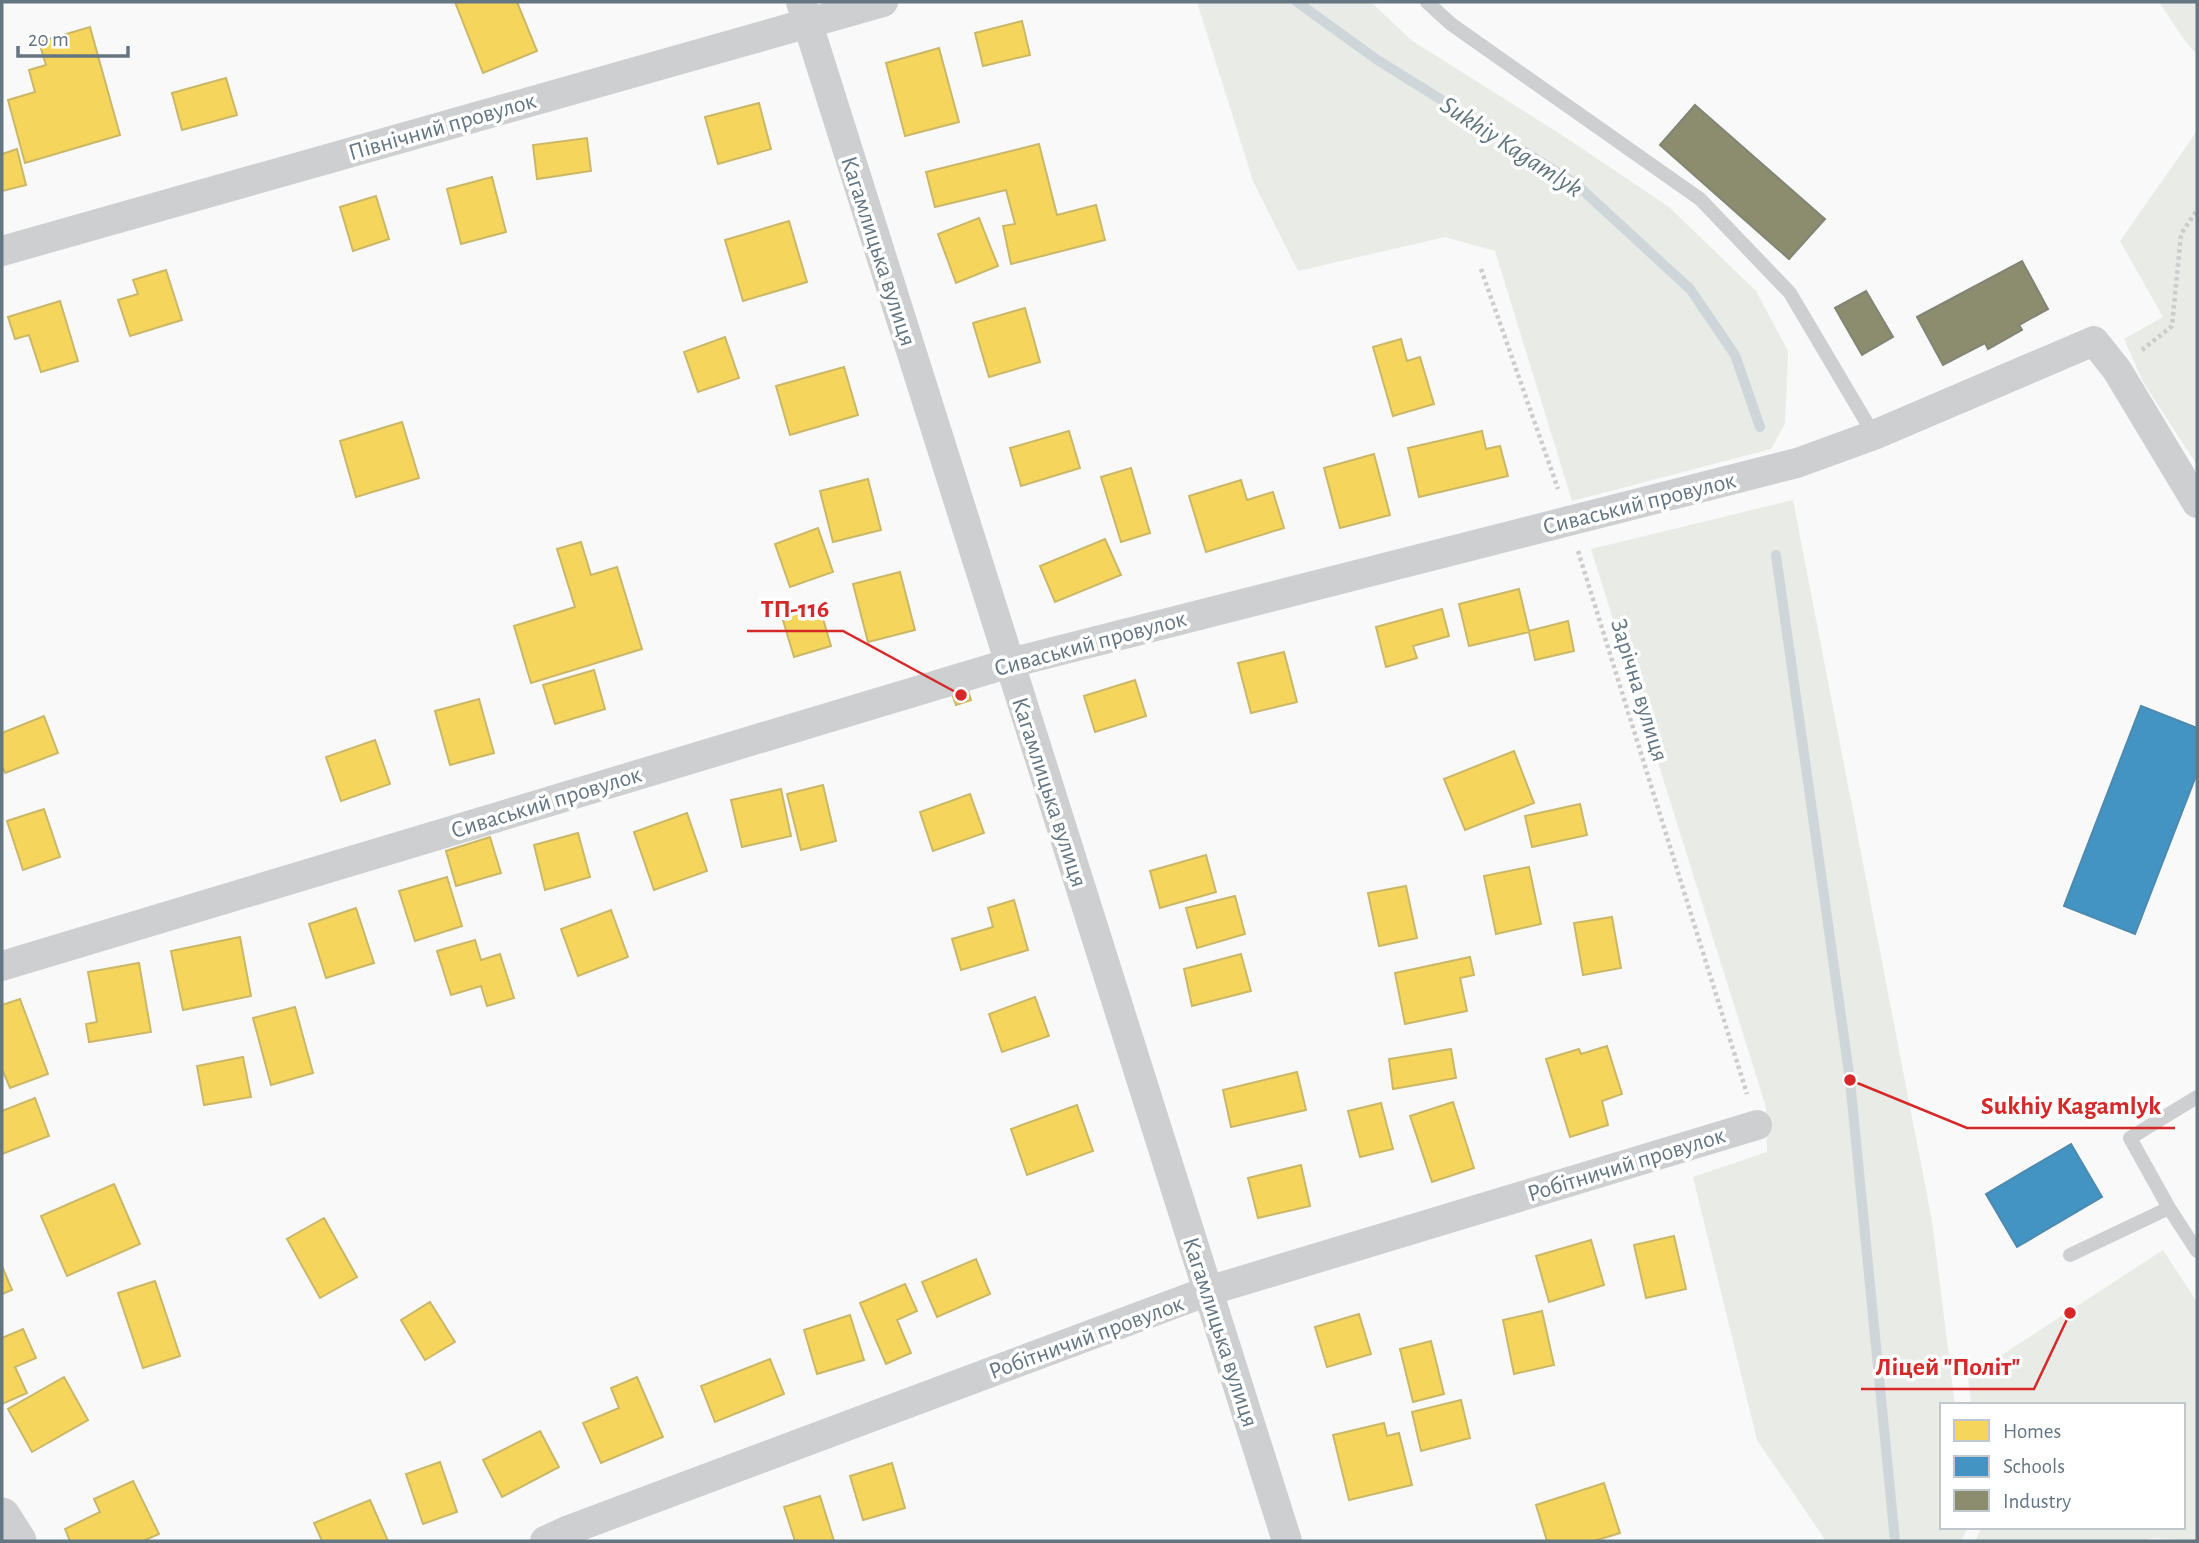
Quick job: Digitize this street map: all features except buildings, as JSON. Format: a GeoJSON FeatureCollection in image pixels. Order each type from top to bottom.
{"type":"FeatureCollection","features":[{"type":"Feature","properties":{"kind":"street","name":"Північний провулок"},"geometry":{"type":"LineString","coordinates":[[2,251],[804,12],[883,2]]}},
{"type":"Feature","properties":{"kind":"street","name":"Кагамлицька вулиця"},"geometry":{"type":"LineString","coordinates":[[804,12],[1287,1541]]}},
{"type":"Feature","properties":{"kind":"street","name":"Сиваський провулок"},"geometry":{"type":"LineString","coordinates":[[2,966],[1010,663],[1797,463],[1874,435],[2094,341],[2117,370]]}},
{"type":"Feature","properties":{"kind":"street"},"geometry":{"type":"LineString","coordinates":[[2117,370],[2197,503]]}},
{"type":"Feature","properties":{"kind":"street","name":"Робітничий провулок"},"geometry":{"type":"LineString","coordinates":[[545,1541],[1208,1291],[1757,1125]]}},
{"type":"Feature","properties":{"kind":"street"},"geometry":{"type":"LineString","coordinates":[[2,1516],[18,1541]]}},
{"type":"Feature","properties":{"kind":"lane"},"geometry":{"type":"LineString","coordinates":[[1427,2],[1451,24],[1700,199],[1790,293],[1874,435]]}},
{"type":"Feature","properties":{"kind":"lane"},"geometry":{"type":"LineString","coordinates":[[2197,1097],[2130,1138],[2169,1208],[2197,1251]]}},
{"type":"Feature","properties":{"kind":"lane"},"geometry":{"type":"LineString","coordinates":[[2070,1255],[2169,1208]]}},
{"type":"Feature","properties":{"kind":"path"},"geometry":{"type":"LineString","coordinates":[[2117,370],[2172,326],[2181,234],[2197,210]]}},
{"type":"Feature","properties":{"kind":"path","name":"Зарічна вулиця"},"geometry":{"type":"LineString","coordinates":[[1480,269],[1569,521],[1757,1125]]}},
{"type":"Feature","properties":{"kind":"shaded area"},"geometry":{"type":"Polygon","coordinates":[[[1197,2],[1371,2],[1411,40],[1568,139],[1669,207],[1756,291],[1788,351],[1785,424],[1771,449],[1572,501],[1495,251],[1445,237],[1298,271],[1253,181],[1197,2]]]}},
{"type":"Feature","properties":{"kind":"shaded area"},"geometry":{"type":"Polygon","coordinates":[[[2159,2],[2197,2],[2197,55],[2185,41],[2159,2]]]}},
{"type":"Feature","properties":{"kind":"shaded area"},"geometry":{"type":"Polygon","coordinates":[[[2197,131],[2197,465],[2143,382],[2124,339],[2163,317],[2120,241],[2197,131]]]}},
{"type":"Feature","properties":{"kind":"shaded area"},"geometry":{"type":"Polygon","coordinates":[[[1793,500],[1932,1221],[1955,1403],[1940,1403],[1940,1529],[1967,1529],[1961,1541],[1826,1541],[1757,1440],[1693,1177],[1767,1152],[1766,1107],[1591,549],[1793,500]]]}},
{"type":"Feature","properties":{"kind":"shaded area"},"geometry":{"type":"Polygon","coordinates":[[[2163,1250],[2197,1302],[2197,1541],[2153,1538],[2145,1541],[1975,1541],[1981,1529],[2185,1529],[2185,1403],[1971,1403],[1968,1377],[2163,1250]]]}},
{"type":"Feature","properties":{"kind":"waterway","name":"Sukhiy Kagamlyk"},"geometry":{"type":"LineString","coordinates":[[1297,2],[1376,59],[1576,184],[1690,289],[1735,355],[1760,427]]}},
{"type":"Feature","properties":{"kind":"waterway","name":"Sukhiy Kagamlyk"},"geometry":{"type":"LineString","coordinates":[[1776,555],[1850,1080],[1895,1541]]}},
{"type":"Feature","properties":{"kind":"place","name":"ТП-116"},"geometry":{"type":"Point","coordinates":[961,695]}},
{"type":"Feature","properties":{"kind":"place","name":"Sukhiy Kagamlyk"},"geometry":{"type":"Point","coordinates":[1850,1080]}},
{"type":"Feature","properties":{"kind":"place","name":"Ліцей \"Політ\""},"geometry":{"type":"Point","coordinates":[2070,1313]}}]}
